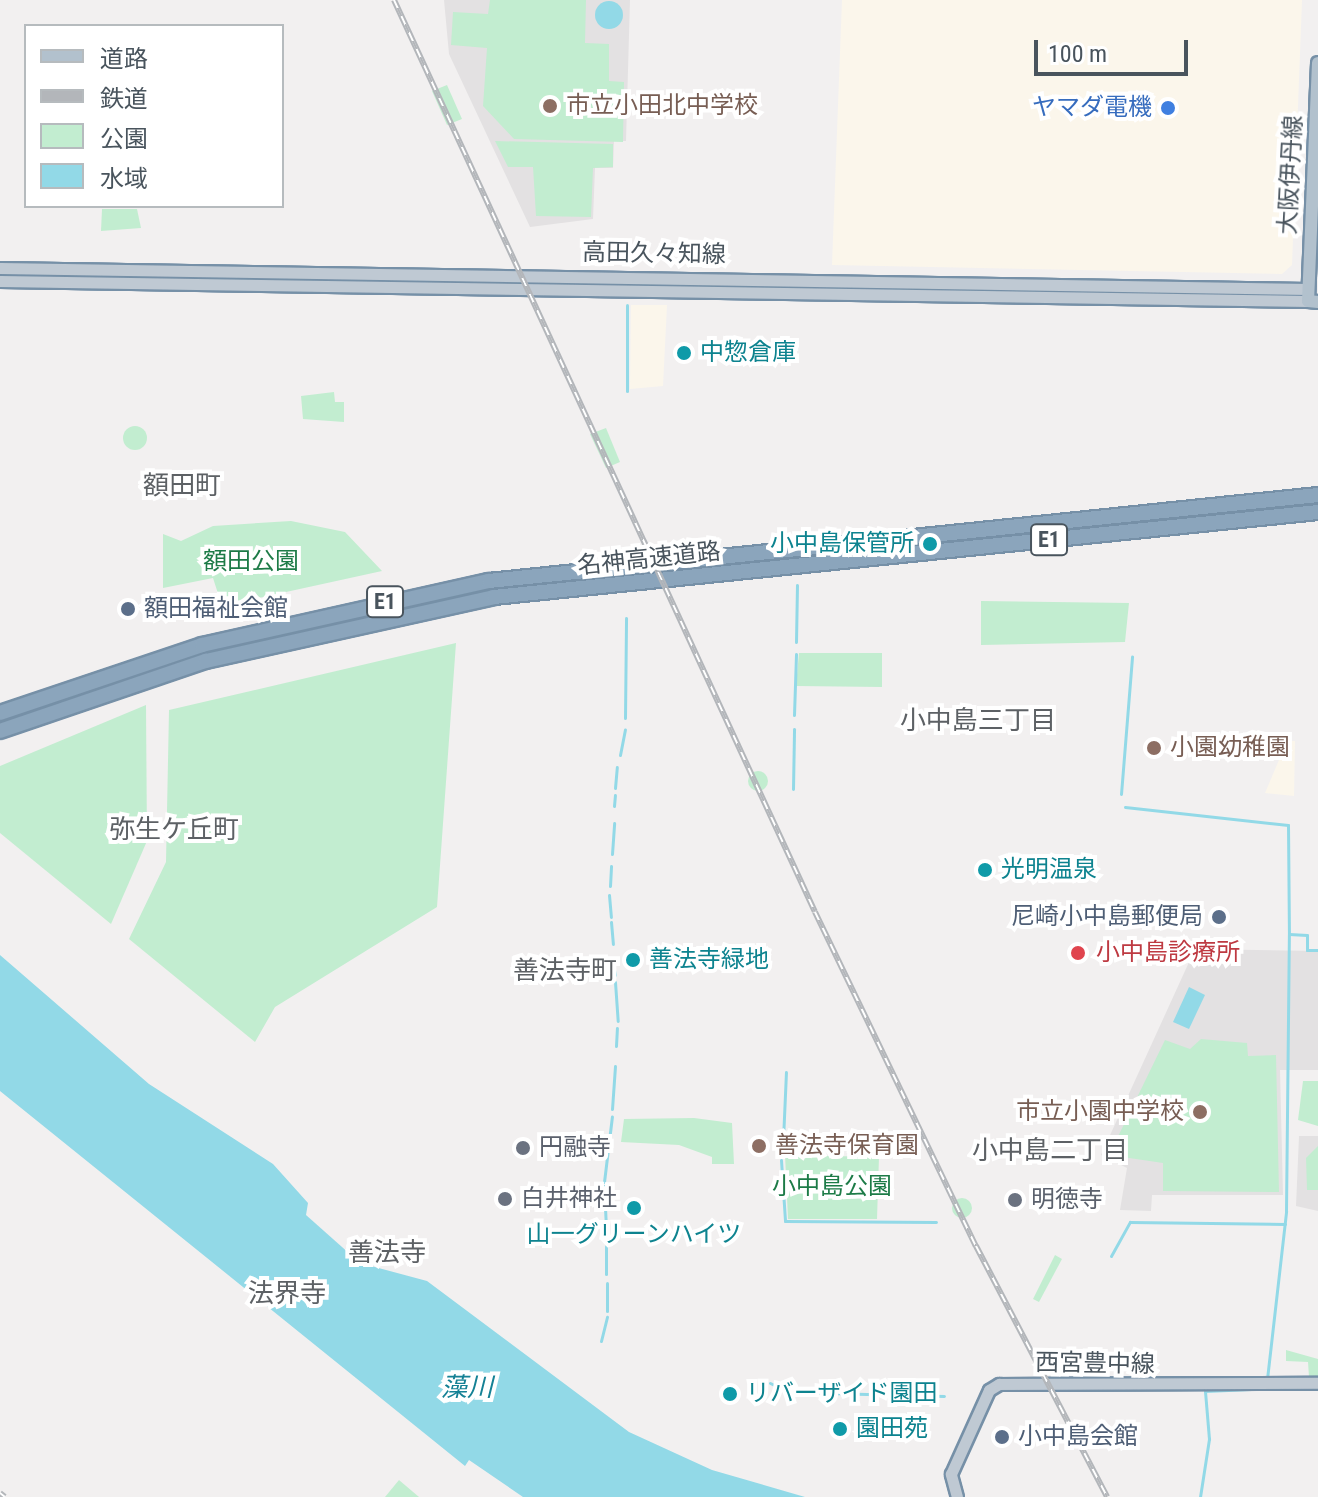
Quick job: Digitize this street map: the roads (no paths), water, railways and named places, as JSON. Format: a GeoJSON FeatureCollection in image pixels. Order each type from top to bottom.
{"type":"FeatureCollection","features":[{"type":"Feature","properties":{"kind":"highway","name":"名神高速道路"},"geometry":{"type":"LineString","coordinates":[[0,713],[202,645],[423,594],[557,572],[1318,495]]}},
{"type":"Feature","properties":{"kind":"highway","name":"名神高速道路"},"geometry":{"type":"LineString","coordinates":[[0,731],[206,661],[427,609],[780,567],[1318,512]]}},
{"type":"Feature","properties":{"kind":"main road","name":"大阪伊丹線"},"geometry":{"type":"LineString","coordinates":[[1313,295],[1318,63]]}},
{"type":"Feature","properties":{"kind":"main road","name":"高田久々知線"},"geometry":{"type":"LineString","coordinates":[[0,268],[1313,295]]}},
{"type":"Feature","properties":{"kind":"main road","name":"高田久々知線"},"geometry":{"type":"LineString","coordinates":[[0,281],[1313,295]]}},
{"type":"Feature","properties":{"kind":"main road","name":"西宮豊中線"},"geometry":{"type":"LineString","coordinates":[[957,1497],[951,1474],[989,1390],[1001,1384],[1318,1383]]}},
{"type":"Feature","properties":{"kind":"water"},"geometry":{"type":"Polygon","coordinates":[[[609,1],[619,5],[623,15],[619,25],[609,29],[599,25],[595,15],[599,5],[609,1]]]}},
{"type":"Feature","properties":{"kind":"water","name":"藻川"},"geometry":{"type":"Polygon","coordinates":[[[0,955],[149,1084],[273,1164],[308,1203],[306,1215],[360,1263],[427,1281],[629,1432],[712,1470],[805,1497],[523,1497],[469,1460],[465,1466],[0,1091],[0,955]]]}},
{"type":"Feature","properties":{"kind":"water"},"geometry":{"type":"Polygon","coordinates":[[[1189,987],[1205,995],[1189,1029],[1173,1022],[1189,987]]]}},
{"type":"Feature","properties":{"kind":"waterway"},"geometry":{"type":"LineString","coordinates":[[627,305],[627,391]]}},
{"type":"Feature","properties":{"kind":"waterway"},"geometry":{"type":"LineString","coordinates":[[796,642],[797,585]]}},
{"type":"Feature","properties":{"kind":"waterway"},"geometry":{"type":"LineString","coordinates":[[625,718],[626,618]]}},
{"type":"Feature","properties":{"kind":"waterway"},"geometry":{"type":"LineString","coordinates":[[794,715],[796,654]]}},
{"type":"Feature","properties":{"kind":"waterway"},"geometry":{"type":"LineString","coordinates":[[1121,794],[1132,656]]}},
{"type":"Feature","properties":{"kind":"waterway"},"geometry":{"type":"LineString","coordinates":[[620,755],[625,729]]}},
{"type":"Feature","properties":{"kind":"waterway"},"geometry":{"type":"LineString","coordinates":[[793,789],[794,729]]}},
{"type":"Feature","properties":{"kind":"waterway"},"geometry":{"type":"LineString","coordinates":[[615,788],[617,767]]}},
{"type":"Feature","properties":{"kind":"waterway"},"geometry":{"type":"LineString","coordinates":[[614,806],[615,795]]}},
{"type":"Feature","properties":{"kind":"waterway"},"geometry":{"type":"LineString","coordinates":[[1125,807],[1288,825],[1289,934],[1307,935],[1307,950],[1318,950]]}},
{"type":"Feature","properties":{"kind":"waterway"},"geometry":{"type":"LineString","coordinates":[[612,854],[614,823]]}},
{"type":"Feature","properties":{"kind":"waterway"},"geometry":{"type":"LineString","coordinates":[[610,886],[611,866]]}},
{"type":"Feature","properties":{"kind":"waterway"},"geometry":{"type":"LineString","coordinates":[[609,895],[611,917]]}},
{"type":"Feature","properties":{"kind":"waterway"},"geometry":{"type":"LineString","coordinates":[[611,922],[613,944]]}},
{"type":"Feature","properties":{"kind":"waterway"},"geometry":{"type":"LineString","coordinates":[[1267,1379],[1286,1211],[1289,934]]}},
{"type":"Feature","properties":{"kind":"waterway"},"geometry":{"type":"LineString","coordinates":[[614,960],[614,966]]}},
{"type":"Feature","properties":{"kind":"waterway"},"geometry":{"type":"LineString","coordinates":[[614,970],[615,975]]}},
{"type":"Feature","properties":{"kind":"waterway"},"geometry":{"type":"LineString","coordinates":[[615,982],[618,1021]]}},
{"type":"Feature","properties":{"kind":"waterway"},"geometry":{"type":"LineString","coordinates":[[616,1046],[617,1028]]}},
{"type":"Feature","properties":{"kind":"waterway"},"geometry":{"type":"LineString","coordinates":[[612,1109],[615,1066]]}},
{"type":"Feature","properties":{"kind":"waterway"},"geometry":{"type":"LineString","coordinates":[[783,1140],[786,1072]]}},
{"type":"Feature","properties":{"kind":"waterway"},"geometry":{"type":"LineString","coordinates":[[604,1182],[612,1116]]}},
{"type":"Feature","properties":{"kind":"waterway"},"geometry":{"type":"LineString","coordinates":[[781,1160],[785,1221],[936,1222]]}},
{"type":"Feature","properties":{"kind":"waterway"},"geometry":{"type":"LineString","coordinates":[[604,1186],[606,1228]]}},
{"type":"Feature","properties":{"kind":"waterway"},"geometry":{"type":"LineString","coordinates":[[1111,1256],[1130,1222],[1285,1224]]}},
{"type":"Feature","properties":{"kind":"waterway"},"geometry":{"type":"LineString","coordinates":[[606,1246],[606,1274]]}},
{"type":"Feature","properties":{"kind":"waterway"},"geometry":{"type":"LineString","coordinates":[[607,1283],[607,1311]]}},
{"type":"Feature","properties":{"kind":"waterway"},"geometry":{"type":"LineString","coordinates":[[601,1341],[607,1317]]}},
{"type":"Feature","properties":{"kind":"waterway"},"geometry":{"type":"LineString","coordinates":[[770,1383],[789,1392],[944,1396]]}},
{"type":"Feature","properties":{"kind":"waterway"},"geometry":{"type":"LineString","coordinates":[[1200,1497],[1209,1439],[1205,1391],[1251,1389]]}},
{"type":"Feature","properties":{"kind":"railway"},"geometry":{"type":"LineString","coordinates":[[394,0],[815,912],[976,1246],[1107,1497]]}},
{"type":"Feature","properties":{"kind":"railway"},"geometry":{"type":"LineString","coordinates":[[0,1493],[5,1497]]}},
{"type":"Feature","properties":{"kind":"place","name":"市立小田北中学校"},"geometry":{"type":"Point","coordinates":[550,106]}},
{"type":"Feature","properties":{"kind":"place","name":"ヤマダ電機"},"geometry":{"type":"Point","coordinates":[1168,108]}},
{"type":"Feature","properties":{"kind":"place","name":"中惣倉庫"},"geometry":{"type":"Point","coordinates":[684,353]}},
{"type":"Feature","properties":{"kind":"place","name":"小中島保管所"},"geometry":{"type":"Point","coordinates":[930,544]}},
{"type":"Feature","properties":{"kind":"place","name":"額田福祉会館"},"geometry":{"type":"Point","coordinates":[128,609]}},
{"type":"Feature","properties":{"kind":"place","name":"小園幼稚園"},"geometry":{"type":"Point","coordinates":[1154,748]}},
{"type":"Feature","properties":{"kind":"place","name":"光明温泉"},"geometry":{"type":"Point","coordinates":[985,870]}},
{"type":"Feature","properties":{"kind":"place","name":"尼崎小中島郵便局"},"geometry":{"type":"Point","coordinates":[1219,917]}},
{"type":"Feature","properties":{"kind":"place","name":"小中島診療所"},"geometry":{"type":"Point","coordinates":[1078,953]}},
{"type":"Feature","properties":{"kind":"place","name":"善法寺緑地"},"geometry":{"type":"Point","coordinates":[633,960]}},
{"type":"Feature","properties":{"kind":"place","name":"市立小園中学校"},"geometry":{"type":"Point","coordinates":[1200,1112]}},
{"type":"Feature","properties":{"kind":"place","name":"善法寺保育園"},"geometry":{"type":"Point","coordinates":[759,1146]}},
{"type":"Feature","properties":{"kind":"place","name":"円融寺"},"geometry":{"type":"Point","coordinates":[523,1148]}},
{"type":"Feature","properties":{"kind":"place","name":"白井神社"},"geometry":{"type":"Point","coordinates":[505,1199]}},
{"type":"Feature","properties":{"kind":"place","name":"明徳寺"},"geometry":{"type":"Point","coordinates":[1015,1200]}},
{"type":"Feature","properties":{"kind":"place","name":"山一グリーンハイツ"},"geometry":{"type":"Point","coordinates":[634,1208]}},
{"type":"Feature","properties":{"kind":"place","name":"リバーザイド園田"},"geometry":{"type":"Point","coordinates":[730,1394]}},
{"type":"Feature","properties":{"kind":"place","name":"園田苑"},"geometry":{"type":"Point","coordinates":[840,1429]}},
{"type":"Feature","properties":{"kind":"place","name":"小中島会館"},"geometry":{"type":"Point","coordinates":[1002,1437]}},
{"type":"Feature","properties":{"kind":"district","name":"額田町"},"geometry":{"type":"Point","coordinates":[182,486]}},
{"type":"Feature","properties":{"kind":"district","name":"小中島三丁目"},"geometry":{"type":"Point","coordinates":[978,721]}},
{"type":"Feature","properties":{"kind":"district","name":"弥生ケ丘町"},"geometry":{"type":"Point","coordinates":[174,830]}},
{"type":"Feature","properties":{"kind":"district","name":"善法寺町"},"geometry":{"type":"Point","coordinates":[565,971]}},
{"type":"Feature","properties":{"kind":"district","name":"小中島二丁目"},"geometry":{"type":"Point","coordinates":[1050,1151]}},
{"type":"Feature","properties":{"kind":"district","name":"善法寺"},"geometry":{"type":"Point","coordinates":[387,1253]}},
{"type":"Feature","properties":{"kind":"district","name":"法界寺"},"geometry":{"type":"Point","coordinates":[287,1294]}},
{"type":"Feature","properties":{"kind":"park label","name":"額田公園"},"geometry":{"type":"Point","coordinates":[251,562]}},
{"type":"Feature","properties":{"kind":"park label","name":"小中島公園"},"geometry":{"type":"Point","coordinates":[832,1187]}}]}
